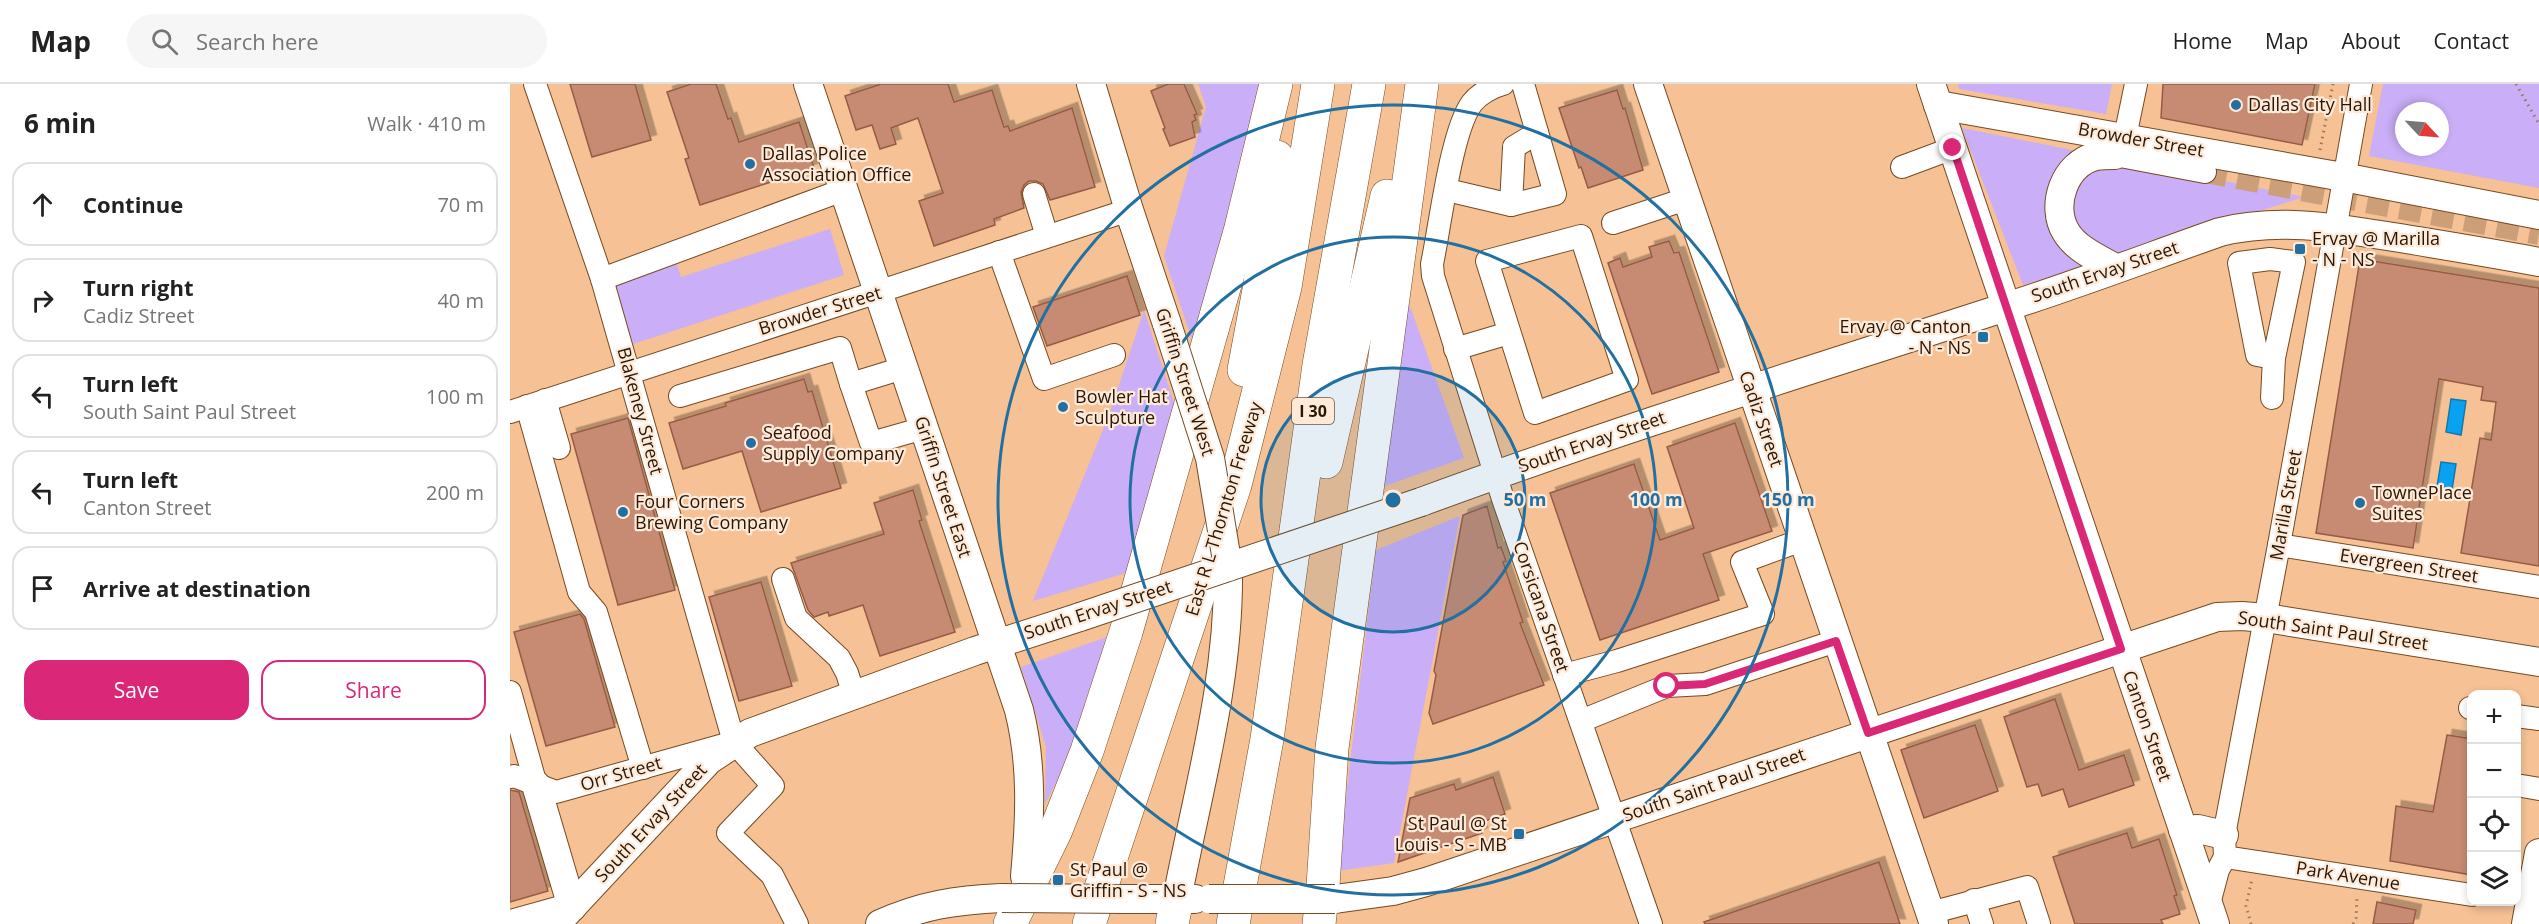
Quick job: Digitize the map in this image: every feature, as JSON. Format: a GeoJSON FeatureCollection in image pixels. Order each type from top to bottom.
{"type":"FeatureCollection","features":[{"type":"Feature","properties":{"kind":"highway"},"geometry":{"type":"LineString","coordinates":[[1015,911],[1060,820],[1087,751],[1126,632],[1241,228],[1276,84]]}},
{"type":"Feature","properties":{"kind":"highway"},"geometry":{"type":"LineString","coordinates":[[1235,485],[1234,428],[1259,290],[1288,84]]}},
{"type":"Feature","properties":{"kind":"highway","name":"East R L Thornton Freeway"},"geometry":{"type":"LineString","coordinates":[[1089,924],[1235,485],[1285,287],[1318,84]]}},
{"type":"Feature","properties":{"kind":"highway","name":"I 30"},"geometry":{"type":"LineString","coordinates":[[1233,924],[1267,739],[1319,365],[1369,84]]}},
{"type":"Feature","properties":{"kind":"highway"},"geometry":{"type":"LineString","coordinates":[[1267,739],[1306,551],[1412,84]]}},
{"type":"Feature","properties":{"kind":"highway"},"geometry":{"type":"LineString","coordinates":[[1327,911],[1323,886],[1332,748],[1422,84]]}},
{"type":"Feature","properties":{"kind":"highway"},"geometry":{"type":"LineString","coordinates":[[1298,924],[1314,823],[1332,748]]}},
{"type":"Feature","properties":{"kind":"main road","name":"Griffin Street East"},"geometry":{"type":"LineString","coordinates":[[808,84],[995,645],[1019,710],[1027,741],[1031,810],[1027,860],[1015,911]]}},
{"type":"Feature","properties":{"kind":"main road","name":"Griffin Street West"},"geometry":{"type":"LineString","coordinates":[[1092,84],[1129,210],[1210,458],[1228,567],[1226,644],[1218,700],[1174,912]]}},
{"type":"Feature","properties":{"kind":"main road","name":"Cadiz Street"},"geometry":{"type":"LineString","coordinates":[[1648,84],[1932,918]]}},
{"type":"Feature","properties":{"kind":"main road"},"geometry":{"type":"LineString","coordinates":[[1934,94],[2038,122],[2096,149],[2120,146]]}},
{"type":"Feature","properties":{"kind":"main road","name":"Canton Street"},"geometry":{"type":"LineString","coordinates":[[1934,94],[2008,306],[2182,830],[2209,918]]}},
{"type":"Feature","properties":{"kind":"main road"},"geometry":{"type":"LineString","coordinates":[[2115,268],[2073,241],[2060,218],[2061,191],[2068,177],[2080,164],[2120,146]]}},
{"type":"Feature","properties":{"kind":"main road","name":"Browder Street"},"geometry":{"type":"LineString","coordinates":[[2120,146],[2343,177],[2539,215]]}},
{"type":"Feature","properties":{"kind":"main road","name":"South Ervay Street"},"geometry":{"type":"LineString","coordinates":[[564,916],[709,760],[734,741],[750,733],[995,645],[1750,389],[2008,306],[2220,232],[2244,226],[2272,224],[2335,227],[2539,262]]}},
{"type":"Feature","properties":{"kind":"main road","name":"South Saint Paul Street"},"geometry":{"type":"LineString","coordinates":[[880,924],[928,905],[958,900],[1015,911],[1125,899],[1174,912],[1209,899],[1327,911],[1426,882],[2217,617],[2241,615],[2266,618],[2539,662]]}},
{"type":"Feature","properties":{"kind":"main road"},"geometry":{"type":"LineString","coordinates":[[511,924],[564,916],[523,781]]}},
{"type":"Feature","properties":{"kind":"main road"},"geometry":{"type":"LineString","coordinates":[[2182,830],[2198,829],[2224,846]]}},
{"type":"Feature","properties":{"kind":"main road"},"geometry":{"type":"LineString","coordinates":[[2526,909],[2539,853]]}},
{"type":"Feature","properties":{"kind":"street","name":"Blakeney Street"},"geometry":{"type":"LineString","coordinates":[[536,84],[602,279],[734,741]]}},
{"type":"Feature","properties":{"kind":"street"},"geometry":{"type":"LineString","coordinates":[[1447,190],[1511,205],[1555,194],[1523,84]]}},
{"type":"Feature","properties":{"kind":"street"},"geometry":{"type":"LineString","coordinates":[[2136,84],[2120,146],[2205,172]]}},
{"type":"Feature","properties":{"kind":"street","name":"Marilla Street"},"geometry":{"type":"LineString","coordinates":[[2209,918],[2266,618],[2361,84]]}},
{"type":"Feature","properties":{"kind":"street","name":"Corsicana Street"},"geometry":{"type":"LineString","coordinates":[[1497,86],[1472,103],[1460,129],[1432,264],[1437,293],[1495,475],[1651,924]]}},
{"type":"Feature","properties":{"kind":"street"},"geometry":{"type":"LineString","coordinates":[[1511,205],[1514,147],[1537,133]]}},
{"type":"Feature","properties":{"kind":"street"},"geometry":{"type":"LineString","coordinates":[[1902,167],[1953,148]]}},
{"type":"Feature","properties":{"kind":"street"},"geometry":{"type":"LineString","coordinates":[[602,279],[843,190]]}},
{"type":"Feature","properties":{"kind":"street"},"geometry":{"type":"LineString","coordinates":[[1034,194],[1047,236]]}},
{"type":"Feature","properties":{"kind":"street"},"geometry":{"type":"LineString","coordinates":[[1613,223],[1686,199]]}},
{"type":"Feature","properties":{"kind":"street","name":"Browder Street"},"geometry":{"type":"LineString","coordinates":[[527,406],[1129,210]]}},
{"type":"Feature","properties":{"kind":"street"},"geometry":{"type":"LineString","coordinates":[[2270,259],[2272,224]]}},
{"type":"Feature","properties":{"kind":"street"},"geometry":{"type":"LineString","coordinates":[[1581,236],[1627,380],[1534,413],[1509,333],[1487,261],[1581,236]]}},
{"type":"Feature","properties":{"kind":"street"},"geometry":{"type":"LineString","coordinates":[[999,252],[1044,379],[1114,355]]}},
{"type":"Feature","properties":{"kind":"street"},"geometry":{"type":"LineString","coordinates":[[2272,398],[2274,358],[2294,262],[2270,259],[2239,263],[2257,355],[2274,358]]}},
{"type":"Feature","properties":{"kind":"street"},"geometry":{"type":"LineString","coordinates":[[1455,349],[1509,333]]}},
{"type":"Feature","properties":{"kind":"street"},"geometry":{"type":"LineString","coordinates":[[680,396],[840,348],[871,443],[924,428]]}},
{"type":"Feature","properties":{"kind":"street"},"geometry":{"type":"LineString","coordinates":[[851,384],[903,368]]}},
{"type":"Feature","properties":{"kind":"street"},"geometry":{"type":"LineString","coordinates":[[527,406],[559,448]]}},
{"type":"Feature","properties":{"kind":"street"},"geometry":{"type":"LineString","coordinates":[[527,406],[579,592],[596,612],[643,768]]}},
{"type":"Feature","properties":{"kind":"street"},"geometry":{"type":"LineString","coordinates":[[1564,675],[1617,661],[1763,614],[1742,562],[1802,540]]}},
{"type":"Feature","properties":{"kind":"street","name":"Evergreen Street"},"geometry":{"type":"LineString","coordinates":[[2279,545],[2539,587]]}},
{"type":"Feature","properties":{"kind":"street"},"geometry":{"type":"LineString","coordinates":[[783,579],[796,618],[839,658],[854,695]]}},
{"type":"Feature","properties":{"kind":"street"},"geometry":{"type":"LineString","coordinates":[[1581,721],[1667,686],[1705,684],[1836,641]]}},
{"type":"Feature","properties":{"kind":"street"},"geometry":{"type":"LineString","coordinates":[[510,692],[523,781]]}},
{"type":"Feature","properties":{"kind":"street"},"geometry":{"type":"LineString","coordinates":[[2521,717],[2539,719]]}},
{"type":"Feature","properties":{"kind":"street"},"geometry":{"type":"LineString","coordinates":[[734,741],[773,786],[728,833],[772,875],[796,924]]}},
{"type":"Feature","properties":{"kind":"street","name":"Orr Street"},"geometry":{"type":"LineString","coordinates":[[523,781],[556,792],[734,741]]}},
{"type":"Feature","properties":{"kind":"street","name":"Park Avenue"},"geometry":{"type":"LineString","coordinates":[[2224,846],[2467,894]]}},
{"type":"Feature","properties":{"kind":"street"},"geometry":{"type":"LineString","coordinates":[[1932,918],[1974,900],[2027,887],[2039,924]]}},
{"type":"Feature","properties":{"kind":"street"},"geometry":{"type":"LineString","coordinates":[[1974,900],[1982,924]]}},
{"type":"Feature","properties":{"kind":"path"},"geometry":{"type":"LineString","coordinates":[[2319,156],[2333,84]]}},
{"type":"Feature","properties":{"kind":"path"},"geometry":{"type":"LineString","coordinates":[[2516,84],[2539,124]]}},
{"type":"Feature","properties":{"kind":"path"},"geometry":{"type":"LineString","coordinates":[[2251,924],[2246,906],[2253,877]]}},
{"type":"Feature","properties":{"kind":"path"},"geometry":{"type":"LineString","coordinates":[[2353,924],[2356,918],[2356,893]]}},
{"type":"Feature","properties":{"kind":"shaded area"},"geometry":{"type":"Polygon","coordinates":[[[1198,84],[1259,84],[1250,131],[1193,343],[1164,256],[1206,107],[1198,84]]]}},
{"type":"Feature","properties":{"kind":"shaded area"},"geometry":{"type":"Polygon","coordinates":[[[1958,84],[2112,84],[2106,114],[1959,89],[1958,84]]]}},
{"type":"Feature","properties":{"kind":"shaded area"},"geometry":{"type":"Polygon","coordinates":[[[2383,84],[2539,84],[2539,188],[2369,156],[2383,84]]]}},
{"type":"Feature","properties":{"kind":"shaded area"},"geometry":{"type":"Polygon","coordinates":[[[1962,128],[2304,197],[2023,285],[1962,128]]]}},
{"type":"Feature","properties":{"kind":"shaded area"},"geometry":{"type":"Polygon","coordinates":[[[830,229],[844,275],[633,344],[611,274],[673,254],[681,277],[830,229]]]}},
{"type":"Feature","properties":{"kind":"shaded area"},"geometry":{"type":"Polygon","coordinates":[[[1406,295],[1464,458],[1379,488],[1406,295]]]}},
{"type":"Feature","properties":{"kind":"shaded area"},"geometry":{"type":"Polygon","coordinates":[[[1144,310],[1175,406],[1126,573],[1033,601],[1109,415],[1144,310]]]}},
{"type":"Feature","properties":{"kind":"shaded area"},"geometry":{"type":"Polygon","coordinates":[[[1460,516],[1394,863],[1337,871],[1376,550],[1460,516]]]}},
{"type":"Feature","properties":{"kind":"shaded area"},"geometry":{"type":"Polygon","coordinates":[[[1107,637],[1065,765],[1045,804],[1046,747],[1021,667],[1107,637]]]}},
{"type":"Feature","properties":{"kind":"water"},"geometry":{"type":"Polygon","coordinates":[[[2451,399],[2466,401],[2461,435],[2446,432],[2451,399]]]}},
{"type":"Feature","properties":{"kind":"water"},"geometry":{"type":"Polygon","coordinates":[[[2441,462],[2456,464],[2451,496],[2436,493],[2441,462]]]}},
{"type":"Feature","properties":{"kind":"building"},"geometry":{"type":"Polygon","coordinates":[[[570,84],[635,84],[651,140],[592,157],[570,84]]]}},
{"type":"Feature","properties":{"kind":"building","name":"Dallas Police Association Office"},"geometry":{"type":"Polygon","coordinates":[[[691,84],[716,84],[739,142],[799,122],[814,168],[700,205],[685,159],[689,158],[667,92],[691,84]]]}},
{"type":"Feature","properties":{"kind":"building"},"geometry":{"type":"Polygon","coordinates":[[[881,84],[948,84],[954,102],[992,90],[1004,127],[1008,126],[1010,131],[1072,108],[1095,187],[1050,200],[1043,184],[1029,181],[1021,192],[1024,208],[994,219],[995,225],[934,246],[919,201],[943,193],[918,118],[891,128],[896,144],[880,149],[872,125],[856,130],[845,96],[881,84]]]}},
{"type":"Feature","properties":{"kind":"building"},"geometry":{"type":"Polygon","coordinates":[[[1168,84],[1184,84],[1197,114],[1194,115],[1196,120],[1192,122],[1195,137],[1170,146],[1151,91],[1168,84]]]}},
{"type":"Feature","properties":{"kind":"building","name":"Dallas City Hall"},"geometry":{"type":"Polygon","coordinates":[[[2163,84],[2315,84],[2302,145],[2161,118],[2163,84]]]}},
{"type":"Feature","properties":{"kind":"building"},"geometry":{"type":"Polygon","coordinates":[[[1617,90],[1623,109],[1625,108],[1643,170],[1588,188],[1559,108],[1617,90]]]}},
{"type":"Feature","properties":{"kind":"building"},"geometry":{"type":"Polygon","coordinates":[[[1669,241],[1674,253],[1679,252],[1719,372],[1652,394],[1608,263],[1620,258],[1623,267],[1652,257],[1649,247],[1669,241]]]}},
{"type":"Feature","properties":{"kind":"building"},"geometry":{"type":"Polygon","coordinates":[[[2360,259],[2539,288],[2539,566],[2461,553],[2480,438],[2491,440],[2496,402],[2481,400],[2483,387],[2439,379],[2413,548],[2316,533],[2360,259]]]}},
{"type":"Feature","properties":{"kind":"building"},"geometry":{"type":"Polygon","coordinates":[[[1127,276],[1140,315],[1047,346],[1033,307],[1127,276]]]}},
{"type":"Feature","properties":{"kind":"building","name":"Seafood Supply Company"},"geometry":{"type":"Polygon","coordinates":[[[804,379],[808,392],[812,391],[841,488],[761,512],[742,451],[683,469],[669,423],[804,379]]]}},
{"type":"Feature","properties":{"kind":"building","name":"Four Corners Brewing Company"},"geometry":{"type":"Polygon","coordinates":[[[628,418],[675,590],[618,605],[571,434],[628,418]]]}},
{"type":"Feature","properties":{"kind":"building"},"geometry":{"type":"Polygon","coordinates":[[[1735,423],[1772,531],[1703,554],[1719,600],[1600,640],[1550,493],[1634,464],[1660,540],[1694,528],[1667,447],[1735,423]]]}},
{"type":"Feature","properties":{"kind":"building"},"geometry":{"type":"Polygon","coordinates":[[[913,490],[922,520],[919,521],[955,632],[880,656],[863,605],[829,616],[828,612],[814,617],[808,610],[791,563],[884,534],[874,503],[913,490]]]}},
{"type":"Feature","properties":{"kind":"building"},"geometry":{"type":"Polygon","coordinates":[[[1487,506],[1498,548],[1501,547],[1506,561],[1503,562],[1523,622],[1520,623],[1544,685],[1433,724],[1429,713],[1436,675],[1434,671],[1463,515],[1487,506]]]}},
{"type":"Feature","properties":{"kind":"building"},"geometry":{"type":"Polygon","coordinates":[[[761,582],[792,686],[739,701],[709,597],[761,582]]]}},
{"type":"Feature","properties":{"kind":"building"},"geometry":{"type":"Polygon","coordinates":[[[580,614],[584,619],[615,727],[546,746],[514,632],[580,614]]]}},
{"type":"Feature","properties":{"kind":"building"},"geometry":{"type":"Polygon","coordinates":[[[2055,699],[2079,770],[2124,755],[2134,785],[2069,807],[2063,789],[2042,796],[2038,784],[2027,787],[2004,717],[2055,699]]]}},
{"type":"Feature","properties":{"kind":"building"},"geometry":{"type":"Polygon","coordinates":[[[1975,725],[1998,791],[1924,818],[1901,750],[1975,725]]]}},
{"type":"Feature","properties":{"kind":"building"},"geometry":{"type":"Polygon","coordinates":[[[2447,735],[2467,738],[2467,874],[2390,861],[2396,806],[2433,812],[2447,735]]]}},
{"type":"Feature","properties":{"kind":"building"},"geometry":{"type":"Polygon","coordinates":[[[1493,777],[1505,814],[1479,823],[1482,833],[1398,862],[1410,798],[1454,784],[1456,790],[1493,777]]]}},
{"type":"Feature","properties":{"kind":"building"},"geometry":{"type":"Polygon","coordinates":[[[510,790],[519,792],[548,891],[510,902],[510,790]]]}},
{"type":"Feature","properties":{"kind":"building"},"geometry":{"type":"Polygon","coordinates":[[[2127,833],[2132,848],[2159,839],[2177,895],[2174,896],[2180,914],[2161,920],[2163,924],[2075,924],[2053,857],[2127,833]]]}},
{"type":"Feature","properties":{"kind":"building"},"geometry":{"type":"Polygon","coordinates":[[[1879,862],[1900,924],[1705,924],[1704,922],[1879,862]]]}},
{"type":"Feature","properties":{"kind":"building"},"geometry":{"type":"Polygon","coordinates":[[[2377,902],[2416,910],[2413,924],[2373,924],[2377,902]]]}},
{"type":"Feature","properties":{"kind":"tunnel"},"geometry":{"type":"LineString","coordinates":[[2205,172],[2539,234]]}},
{"type":"Feature","properties":{"kind":"place","name":"Dallas City Hall"},"geometry":{"type":"Point","coordinates":[2236,105]}},
{"type":"Feature","properties":{"kind":"place","name":"Dallas Police Association Office"},"geometry":{"type":"Point","coordinates":[750,164]}},
{"type":"Feature","properties":{"kind":"place","name":"Ervay @ Marilla - N - NS"},"geometry":{"type":"Point","coordinates":[2300,249]}},
{"type":"Feature","properties":{"kind":"place","name":"Ervay @ Canton - N - NS"},"geometry":{"type":"Point","coordinates":[1983,337]}},
{"type":"Feature","properties":{"kind":"place","name":"Bowler Hat Sculpture"},"geometry":{"type":"Point","coordinates":[1063,407]}},
{"type":"Feature","properties":{"kind":"place","name":"Seafood Supply Company"},"geometry":{"type":"Point","coordinates":[751,443]}},
{"type":"Feature","properties":{"kind":"place","name":"TownePlace Suites"},"geometry":{"type":"Point","coordinates":[2360,503]}},
{"type":"Feature","properties":{"kind":"place","name":"Four Corners Brewing Company"},"geometry":{"type":"Point","coordinates":[623,512]}},
{"type":"Feature","properties":{"kind":"place","name":"St Paul @ St Louis - S - MB"},"geometry":{"type":"Point","coordinates":[1519,834]}},
{"type":"Feature","properties":{"kind":"place","name":"St Paul @ Griffin - S - NS"},"geometry":{"type":"Point","coordinates":[1058,880]}},
{"type":"Feature","properties":{"kind":"route"},"geometry":{"type":"LineString","coordinates":[[1667,686],[1705,684],[1836,641],[1868,733],[2121,649],[2008,306],[1953,148]]}}]}
